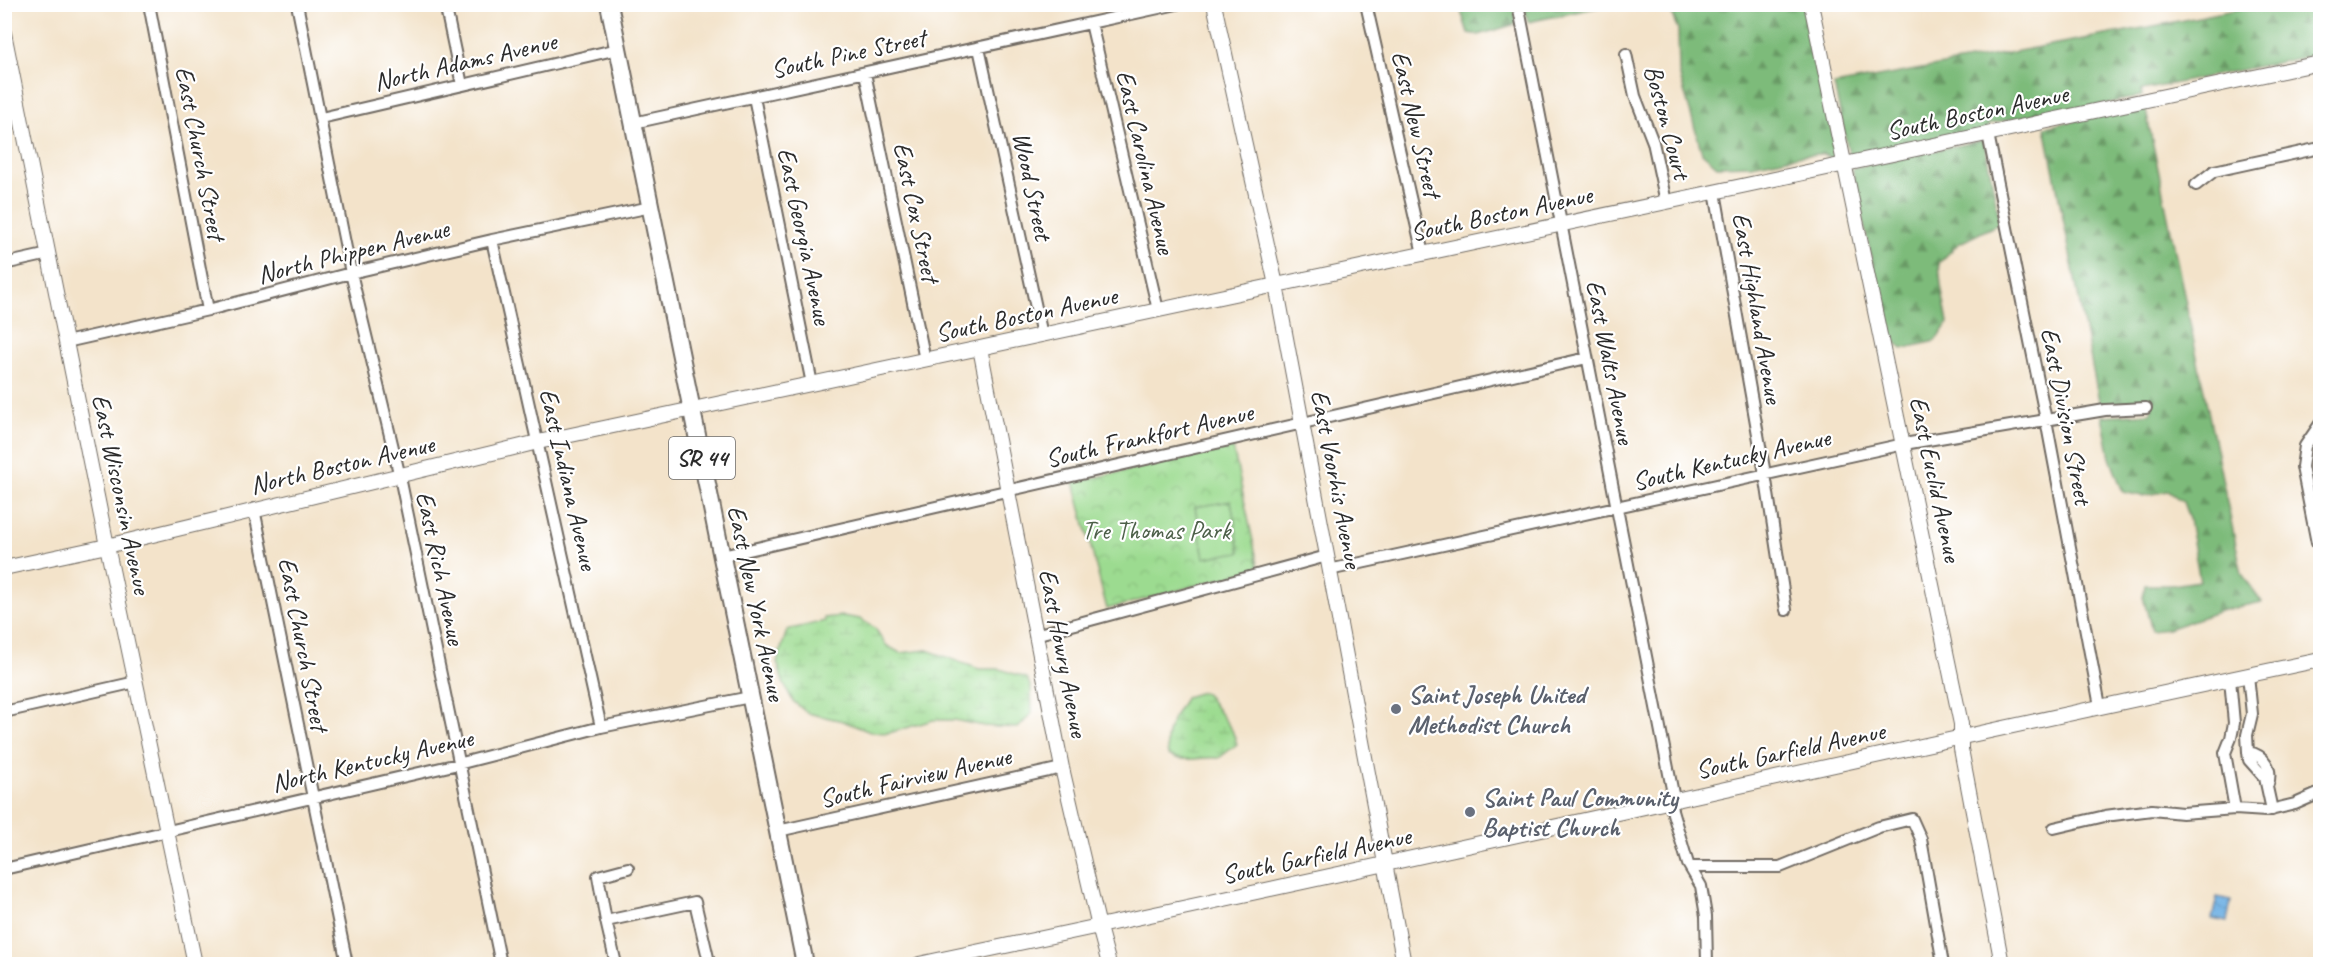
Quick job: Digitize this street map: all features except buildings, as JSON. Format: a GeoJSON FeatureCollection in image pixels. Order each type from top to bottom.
{"type":"FeatureCollection","features":[{"type":"Feature","properties":{"kind":"main road","name":"East New York Avenue"},"geometry":{"type":"LineString","coordinates":[[609,4],[805,964]]}},
{"type":"Feature","properties":{"kind":"street","name":"East Church Street"},"geometry":{"type":"LineString","coordinates":[[149,4],[208,310]]}},
{"type":"Feature","properties":{"kind":"street","name":"East Rich Avenue"},"geometry":{"type":"LineString","coordinates":[[297,4],[351,273],[400,477],[501,964]]}},
{"type":"Feature","properties":{"kind":"street"},"geometry":{"type":"LineString","coordinates":[[445,4],[462,85]]}},
{"type":"Feature","properties":{"kind":"street","name":"South Pine Street"},"geometry":{"type":"LineString","coordinates":[[633,123],[1177,4]]}},
{"type":"Feature","properties":{"kind":"street","name":"East Voorhis Avenue"},"geometry":{"type":"LineString","coordinates":[[1214,4],[1275,285],[1404,964]]}},
{"type":"Feature","properties":{"kind":"street","name":"East New Street"},"geometry":{"type":"LineString","coordinates":[[1366,4],[1424,254]]}},
{"type":"Feature","properties":{"kind":"street","name":"East Walts Avenue"},"geometry":{"type":"LineString","coordinates":[[1518,4],[1672,800],[1690,867],[1701,886],[1706,916],[1707,964]]}},
{"type":"Feature","properties":{"kind":"street","name":"East Euclid Avenue"},"geometry":{"type":"LineString","coordinates":[[1811,4],[1962,724],[1961,749],[2002,964]]}},
{"type":"Feature","properties":{"kind":"street","name":"East Carolina Avenue"},"geometry":{"type":"LineString","coordinates":[[1091,23],[1158,310]]}},
{"type":"Feature","properties":{"kind":"street","name":"East Wisconsin Avenue"},"geometry":{"type":"LineString","coordinates":[[4,33],[107,546],[195,964]]}},
{"type":"Feature","properties":{"kind":"street","name":"Wood Street"},"geometry":{"type":"LineString","coordinates":[[979,48],[1042,335]]}},
{"type":"Feature","properties":{"kind":"street","name":"North Adams Avenue"},"geometry":{"type":"LineString","coordinates":[[321,118],[618,49]]}},
{"type":"Feature","properties":{"kind":"street","name":"Boston Court"},"geometry":{"type":"LineString","coordinates":[[1626,54],[1635,96],[1653,142],[1666,202]]}},
{"type":"Feature","properties":{"kind":"street","name":"South Boston Avenue"},"geometry":{"type":"LineString","coordinates":[[692,409],[2320,63]]}},
{"type":"Feature","properties":{"kind":"street","name":"East Cox Street"},"geometry":{"type":"LineString","coordinates":[[865,73],[925,360]]}},
{"type":"Feature","properties":{"kind":"street","name":"East Georgia Avenue"},"geometry":{"type":"LineString","coordinates":[[754,97],[812,384]]}},
{"type":"Feature","properties":{"kind":"street","name":"East Division Street"},"geometry":{"type":"LineString","coordinates":[[1988,134],[2046,420],[2100,706]]}},
{"type":"Feature","properties":{"kind":"street"},"geometry":{"type":"LineString","coordinates":[[2196,185],[2214,171],[2320,148]]}},
{"type":"Feature","properties":{"kind":"street","name":"East Highland Avenue"},"geometry":{"type":"LineString","coordinates":[[1715,192],[1765,474],[1786,610]]}},
{"type":"Feature","properties":{"kind":"street","name":"North Phippen Avenue"},"geometry":{"type":"LineString","coordinates":[[66,342],[208,310],[492,240],[651,207]]}},
{"type":"Feature","properties":{"kind":"street","name":"East Indiana Avenue"},"geometry":{"type":"LineString","coordinates":[[492,240],[601,727]]}},
{"type":"Feature","properties":{"kind":"street"},"geometry":{"type":"LineString","coordinates":[[4,264],[49,254]]}},
{"type":"Feature","properties":{"kind":"street","name":"East Howry Avenue"},"geometry":{"type":"LineString","coordinates":[[980,348],[1062,768],[1109,964]]}},
{"type":"Feature","properties":{"kind":"street","name":"South Frankfort Avenue"},"geometry":{"type":"LineString","coordinates":[[722,556],[1587,358]]}},
{"type":"Feature","properties":{"kind":"street","name":"South Kentucky Avenue"},"geometry":{"type":"LineString","coordinates":[[1035,635],[1328,563],[1616,508],[1904,444],[2105,410],[2146,408]]}},
{"type":"Feature","properties":{"kind":"street","name":"North Boston Avenue"},"geometry":{"type":"LineString","coordinates":[[4,568],[400,477],[538,442],[692,409]]}},
{"type":"Feature","properties":{"kind":"street"},"geometry":{"type":"LineString","coordinates":[[2317,543],[2302,467],[2305,446],[2320,424]]}},
{"type":"Feature","properties":{"kind":"street","name":"East Church Street"},"geometry":{"type":"LineString","coordinates":[[254,509],[347,964]]}},
{"type":"Feature","properties":{"kind":"street","name":"South Garfield Avenue"},"geometry":{"type":"LineString","coordinates":[[919,964],[1099,927],[2100,706],[2320,660]]}},
{"type":"Feature","properties":{"kind":"street"},"geometry":{"type":"LineString","coordinates":[[2248,675],[2252,714],[2247,735],[2249,760],[2265,778],[2272,810]]}},
{"type":"Feature","properties":{"kind":"street"},"geometry":{"type":"LineString","coordinates":[[2230,679],[2234,723],[2231,738],[2224,753],[2235,809]]}},
{"type":"Feature","properties":{"kind":"street"},"geometry":{"type":"LineString","coordinates":[[4,712],[136,682]]}},
{"type":"Feature","properties":{"kind":"street","name":"North Kentucky Avenue"},"geometry":{"type":"LineString","coordinates":[[4,869],[458,764],[601,727],[750,697]]}},
{"type":"Feature","properties":{"kind":"street","name":"South Fairview Avenue"},"geometry":{"type":"LineString","coordinates":[[778,831],[1062,768]]}},
{"type":"Feature","properties":{"kind":"street"},"geometry":{"type":"LineString","coordinates":[[2054,828],[2152,810],[2182,813],[2235,809],[2272,810],[2295,804],[2320,793]]}},
{"type":"Feature","properties":{"kind":"street"},"geometry":{"type":"LineString","coordinates":[[1690,867],[1780,867],[1879,827],[1912,819],[1921,839],[1943,964]]}},
{"type":"Feature","properties":{"kind":"street"},"geometry":{"type":"LineString","coordinates":[[616,964],[598,876],[628,868]]}},
{"type":"Feature","properties":{"kind":"street"},"geometry":{"type":"LineString","coordinates":[[606,921],[695,902],[709,962],[697,964]]}},
{"type":"Feature","properties":{"kind":"green space"},"geometry":{"type":"Polygon","coordinates":[[[1524,4],[1609,5],[1528,22],[1524,4]]]}},
{"type":"Feature","properties":{"kind":"green space"},"geometry":{"type":"Polygon","coordinates":[[[1459,5],[1513,5],[1516,24],[1479,35],[1468,33],[1459,5]]]}},
{"type":"Feature","properties":{"kind":"green space"},"geometry":{"type":"Polygon","coordinates":[[[1668,5],[1804,5],[1839,161],[1822,154],[1803,155],[1751,165],[1717,166],[1702,153],[1679,73],[1678,30],[1668,5]]]}},
{"type":"Feature","properties":{"kind":"green space"},"geometry":{"type":"Polygon","coordinates":[[[2258,5],[2320,5],[2320,54],[2142,90],[2142,96],[2043,117],[2042,113],[1989,124],[1989,129],[1850,158],[1834,85],[2258,5]]]}},
{"type":"Feature","properties":{"kind":"green space"},"geometry":{"type":"Polygon","coordinates":[[[2145,106],[2242,574],[2262,602],[2220,611],[2168,629],[2152,631],[2143,597],[2145,585],[2172,585],[2200,581],[2189,519],[2183,502],[2168,491],[2142,496],[2123,492],[2110,458],[2102,416],[2151,413],[2152,404],[2100,406],[2045,127],[2145,106]]]}},
{"type":"Feature","properties":{"kind":"green space"},"geometry":{"type":"Polygon","coordinates":[[[1984,140],[2000,223],[1958,244],[1939,263],[1948,323],[1935,341],[1902,349],[1887,333],[1852,168],[1984,140]]]}},
{"type":"Feature","properties":{"kind":"green space","name":"Tre Thomas Park"},"geometry":{"type":"Polygon","coordinates":[[[1233,448],[1259,569],[1107,609],[1074,482],[1233,448]]]}},
{"type":"Feature","properties":{"kind":"green space"},"geometry":{"type":"Polygon","coordinates":[[[1231,501],[1240,552],[1204,558],[1195,507],[1231,501]]]}},
{"type":"Feature","properties":{"kind":"green space"},"geometry":{"type":"Polygon","coordinates":[[[843,616],[860,619],[875,628],[886,645],[900,653],[927,650],[979,669],[1000,669],[1027,678],[1031,688],[1032,713],[1018,728],[984,726],[954,720],[933,720],[889,733],[870,732],[843,721],[807,713],[793,701],[783,682],[777,662],[787,630],[825,621],[824,618],[843,616]]]}},
{"type":"Feature","properties":{"kind":"green space"},"geometry":{"type":"Polygon","coordinates":[[[1202,692],[1207,695],[1232,730],[1237,744],[1219,758],[1188,759],[1168,755],[1168,732],[1177,711],[1186,697],[1202,692]]]}},
{"type":"Feature","properties":{"kind":"water"},"geometry":{"type":"Polygon","coordinates":[[[2217,897],[2231,900],[2227,922],[2212,919],[2217,897]]]}},
{"type":"Feature","properties":{"kind":"place","name":"Saint Joseph United Methodist Church"},"geometry":{"type":"Point","coordinates":[1396,709]}},
{"type":"Feature","properties":{"kind":"place","name":"Saint Paul Community Baptist Church"},"geometry":{"type":"Point","coordinates":[1470,812]}}]}
